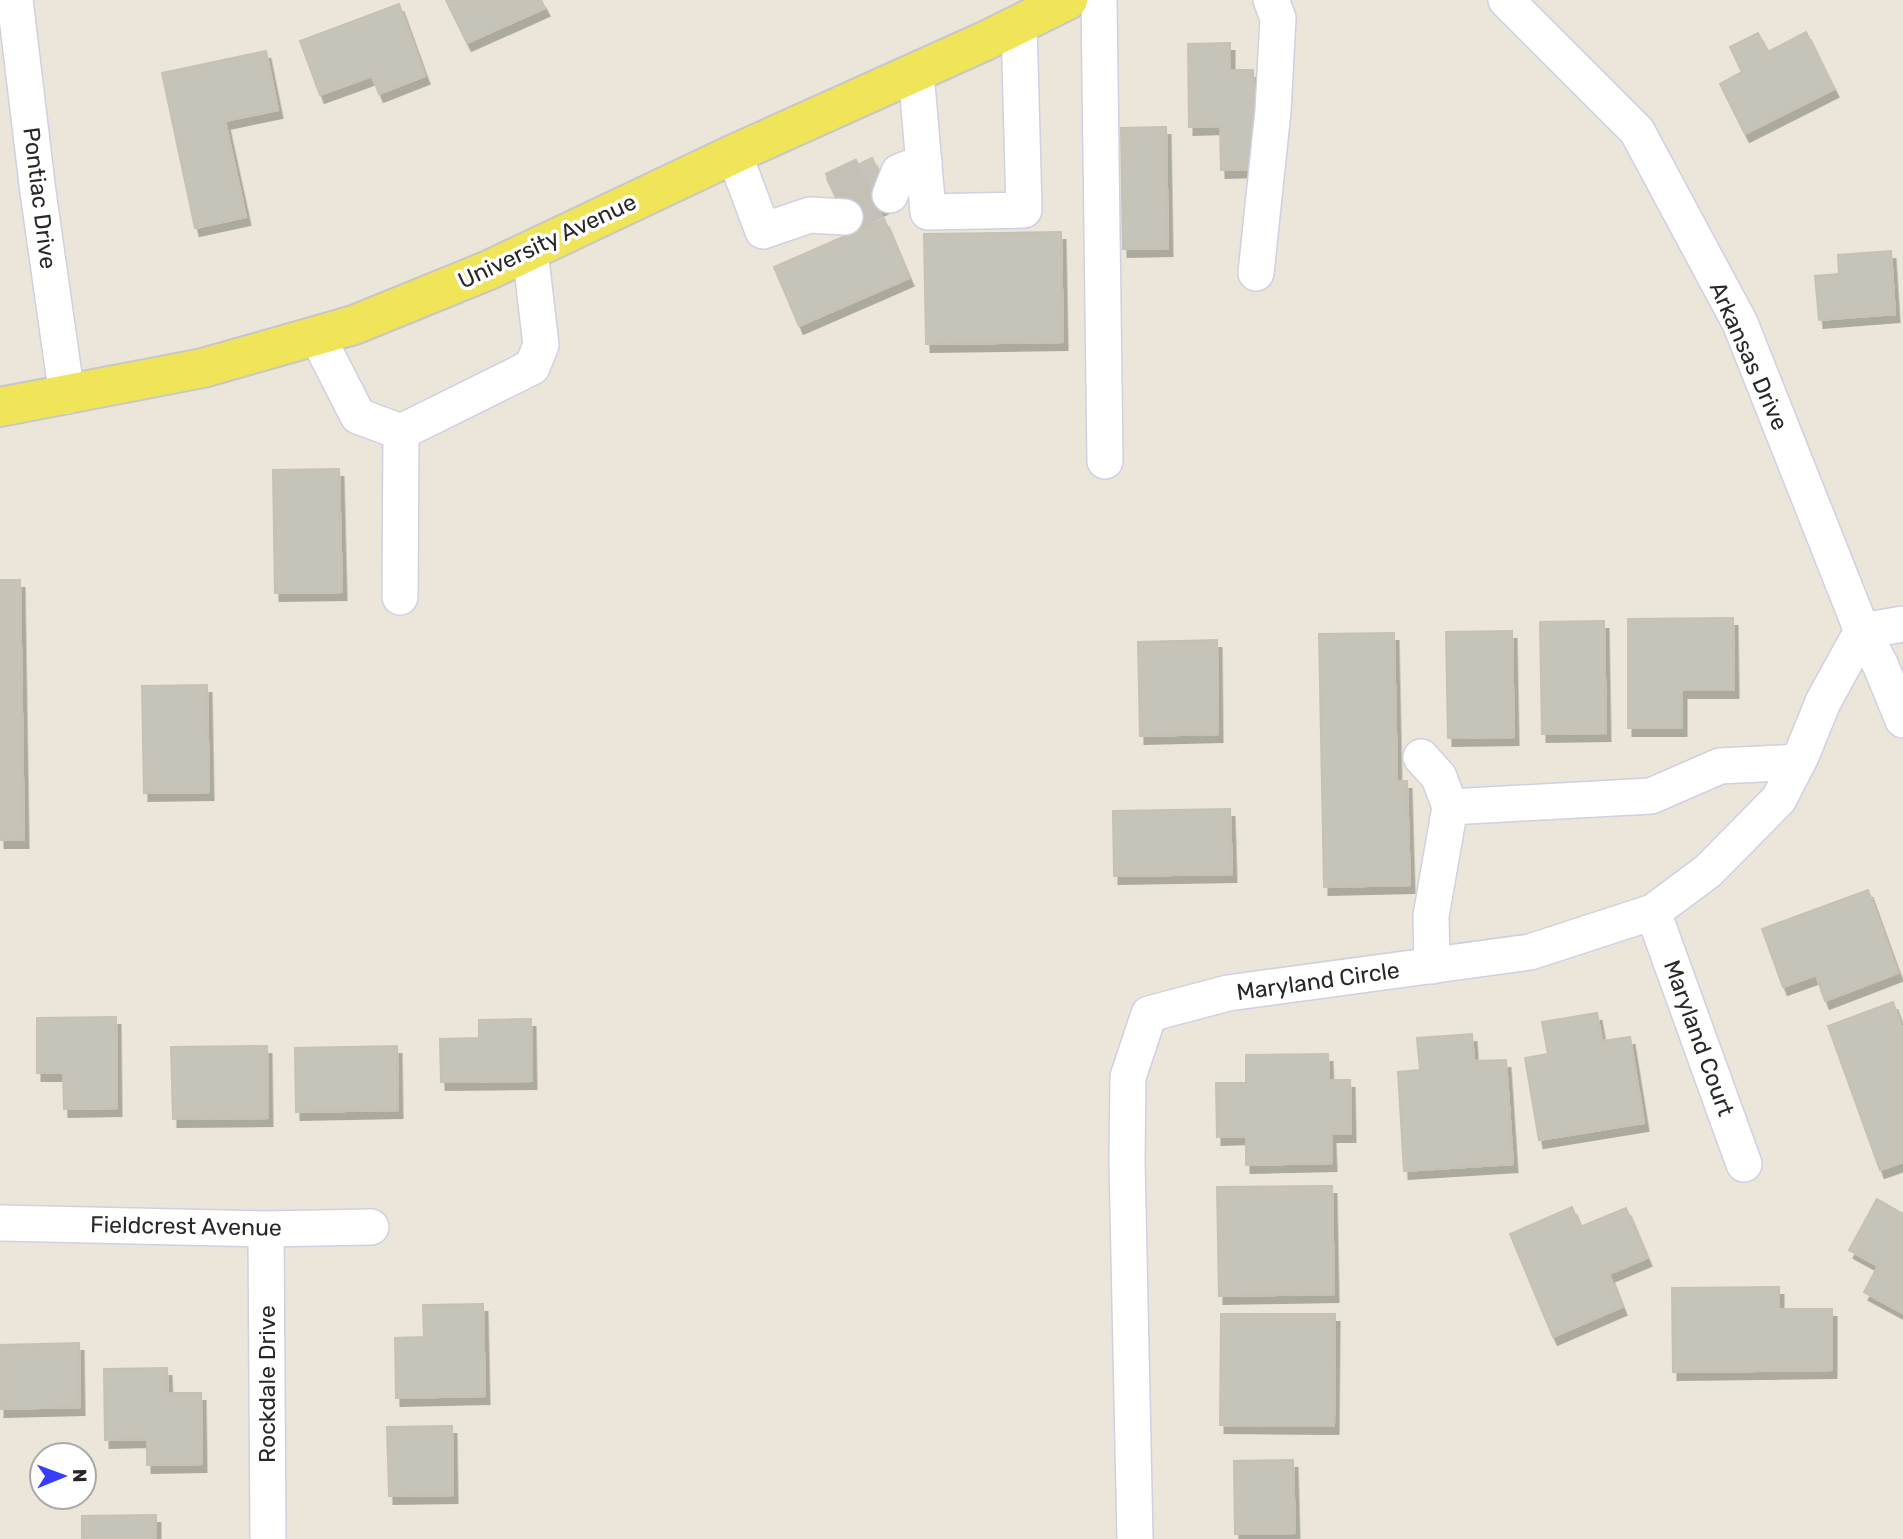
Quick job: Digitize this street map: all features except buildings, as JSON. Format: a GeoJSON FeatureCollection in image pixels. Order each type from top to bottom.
{"type":"FeatureCollection","features":[{"type":"Feature","properties":{"kind":"main road","name":"University Avenue"},"geometry":{"type":"LineString","coordinates":[[0,407],[203,368],[354,325],[530,251],[1068,0]]}},
{"type":"Feature","properties":{"kind":"street","name":"Pontiac Drive"},"geometry":{"type":"LineString","coordinates":[[15,0],[38,192],[67,396]]}},
{"type":"Feature","properties":{"kind":"street"},"geometry":{"type":"LineString","coordinates":[[1099,0],[1105,461]]}},
{"type":"Feature","properties":{"kind":"street"},"geometry":{"type":"LineString","coordinates":[[1256,273],[1273,111],[1278,18],[1271,0]]}},
{"type":"Feature","properties":{"kind":"street","name":"Arkansas Drive"},"geometry":{"type":"LineString","coordinates":[[1506,0],[1637,131],[1740,323],[1863,631],[1891,661],[1903,720]]}},
{"type":"Feature","properties":{"kind":"street"},"geometry":{"type":"LineString","coordinates":[[916,72],[898,174],[928,212],[1024,210],[1020,24]]}},
{"type":"Feature","properties":{"kind":"street"},"geometry":{"type":"LineString","coordinates":[[734,154],[763,232],[838,203]]}},
{"type":"Feature","properties":{"kind":"street"},"geometry":{"type":"LineString","coordinates":[[317,336],[358,416],[401,432],[532,367],[541,345],[530,251]]}},
{"type":"Feature","properties":{"kind":"street"},"geometry":{"type":"LineString","coordinates":[[400,597],[401,432]]}},
{"type":"Feature","properties":{"kind":"street"},"geometry":{"type":"LineString","coordinates":[[1863,631],[1903,624]]}},
{"type":"Feature","properties":{"kind":"street","name":"Maryland Circle"},"geometry":{"type":"LineString","coordinates":[[1135,1539],[1127,1161],[1128,1077],[1149,1014],[1228,993],[1530,952],[1653,912],[1708,871],[1779,799],[1823,702],[1863,631]]}},
{"type":"Feature","properties":{"kind":"street"},"geometry":{"type":"LineString","coordinates":[[1421,757],[1439,777],[1450,807],[1432,915],[1432,966]]}},
{"type":"Feature","properties":{"kind":"street"},"geometry":{"type":"LineString","coordinates":[[1450,807],[1651,796],[1720,766],[1798,762]]}},
{"type":"Feature","properties":{"kind":"street","name":"Maryland Court"},"geometry":{"type":"LineString","coordinates":[[1653,912],[1744,1164]]}},
{"type":"Feature","properties":{"kind":"street","name":"Fieldcrest Avenue"},"geometry":{"type":"LineString","coordinates":[[0,1223],[266,1229],[371,1227]]}},
{"type":"Feature","properties":{"kind":"street","name":"Rockdale Drive"},"geometry":{"type":"LineString","coordinates":[[266,1229],[268,1539]]}},
{"type":"Feature","properties":{"kind":"tunnel"},"geometry":{"type":"LineString","coordinates":[[832,189],[877,168]]}},
{"type":"Feature","properties":{"kind":"tunnel"},"geometry":{"type":"LineString","coordinates":[[845,217],[890,195]]}}]}
